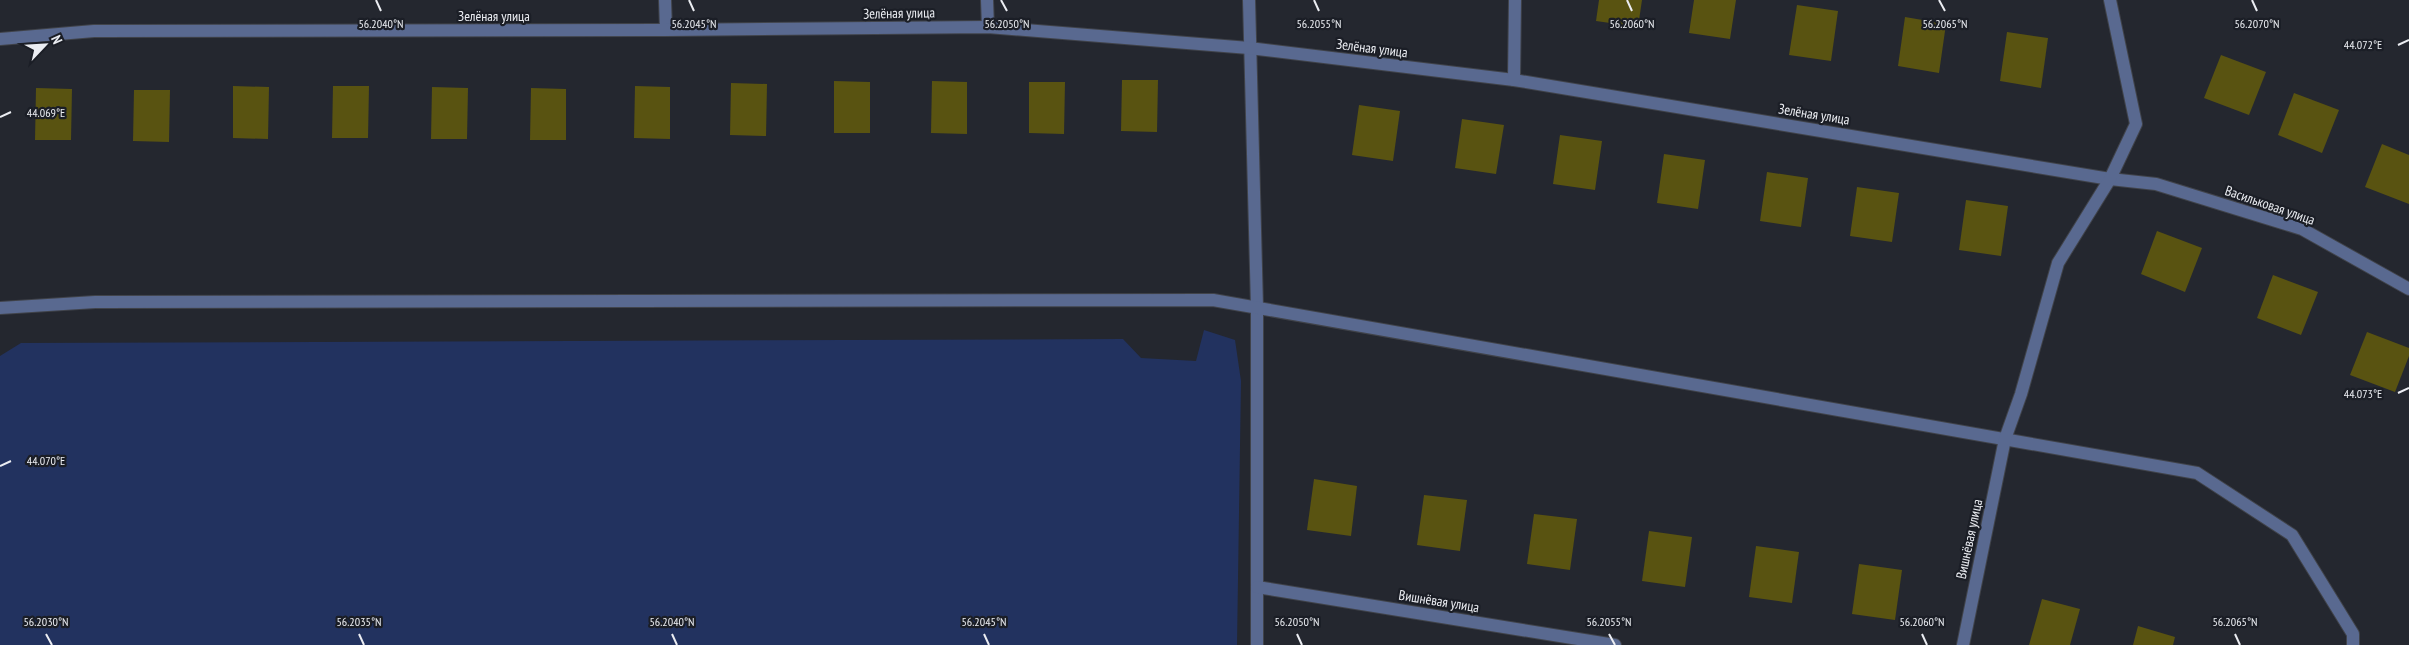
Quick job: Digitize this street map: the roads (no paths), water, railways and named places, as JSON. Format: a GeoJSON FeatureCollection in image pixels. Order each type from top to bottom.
{"type":"FeatureCollection","features":[{"type":"Feature","properties":{"kind":"street"},"geometry":{"type":"LineString","coordinates":[[665,0],[666,30]]}},
{"type":"Feature","properties":{"kind":"street"},"geometry":{"type":"LineString","coordinates":[[987,0],[988,27]]}},
{"type":"Feature","properties":{"kind":"street"},"geometry":{"type":"LineString","coordinates":[[1249,0],[1256,307],[1257,645]]}},
{"type":"Feature","properties":{"kind":"street"},"geometry":{"type":"LineString","coordinates":[[1514,80],[1515,0]]}},
{"type":"Feature","properties":{"kind":"street","name":"Вишнёвая улица"},"geometry":{"type":"LineString","coordinates":[[1963,645],[2005,439],[2021,394],[2058,263],[2110,179],[2136,124],[2110,0]]}},
{"type":"Feature","properties":{"kind":"street","name":"Зелёная улица"},"geometry":{"type":"LineString","coordinates":[[0,39],[94,31],[666,30],[988,27],[1249,48],[1514,80],[2110,179]]}},
{"type":"Feature","properties":{"kind":"street","name":"Васильковая улица"},"geometry":{"type":"LineString","coordinates":[[2110,179],[2156,184],[2302,229],[2409,289]]}},
{"type":"Feature","properties":{"kind":"street"},"geometry":{"type":"LineString","coordinates":[[0,308],[105,302],[1213,300],[2197,473],[2292,535],[2353,634],[2353,645]]}},
{"type":"Feature","properties":{"kind":"street","name":"Вишнёвая улица"},"geometry":{"type":"LineString","coordinates":[[1257,587],[1615,645]]}}]}
